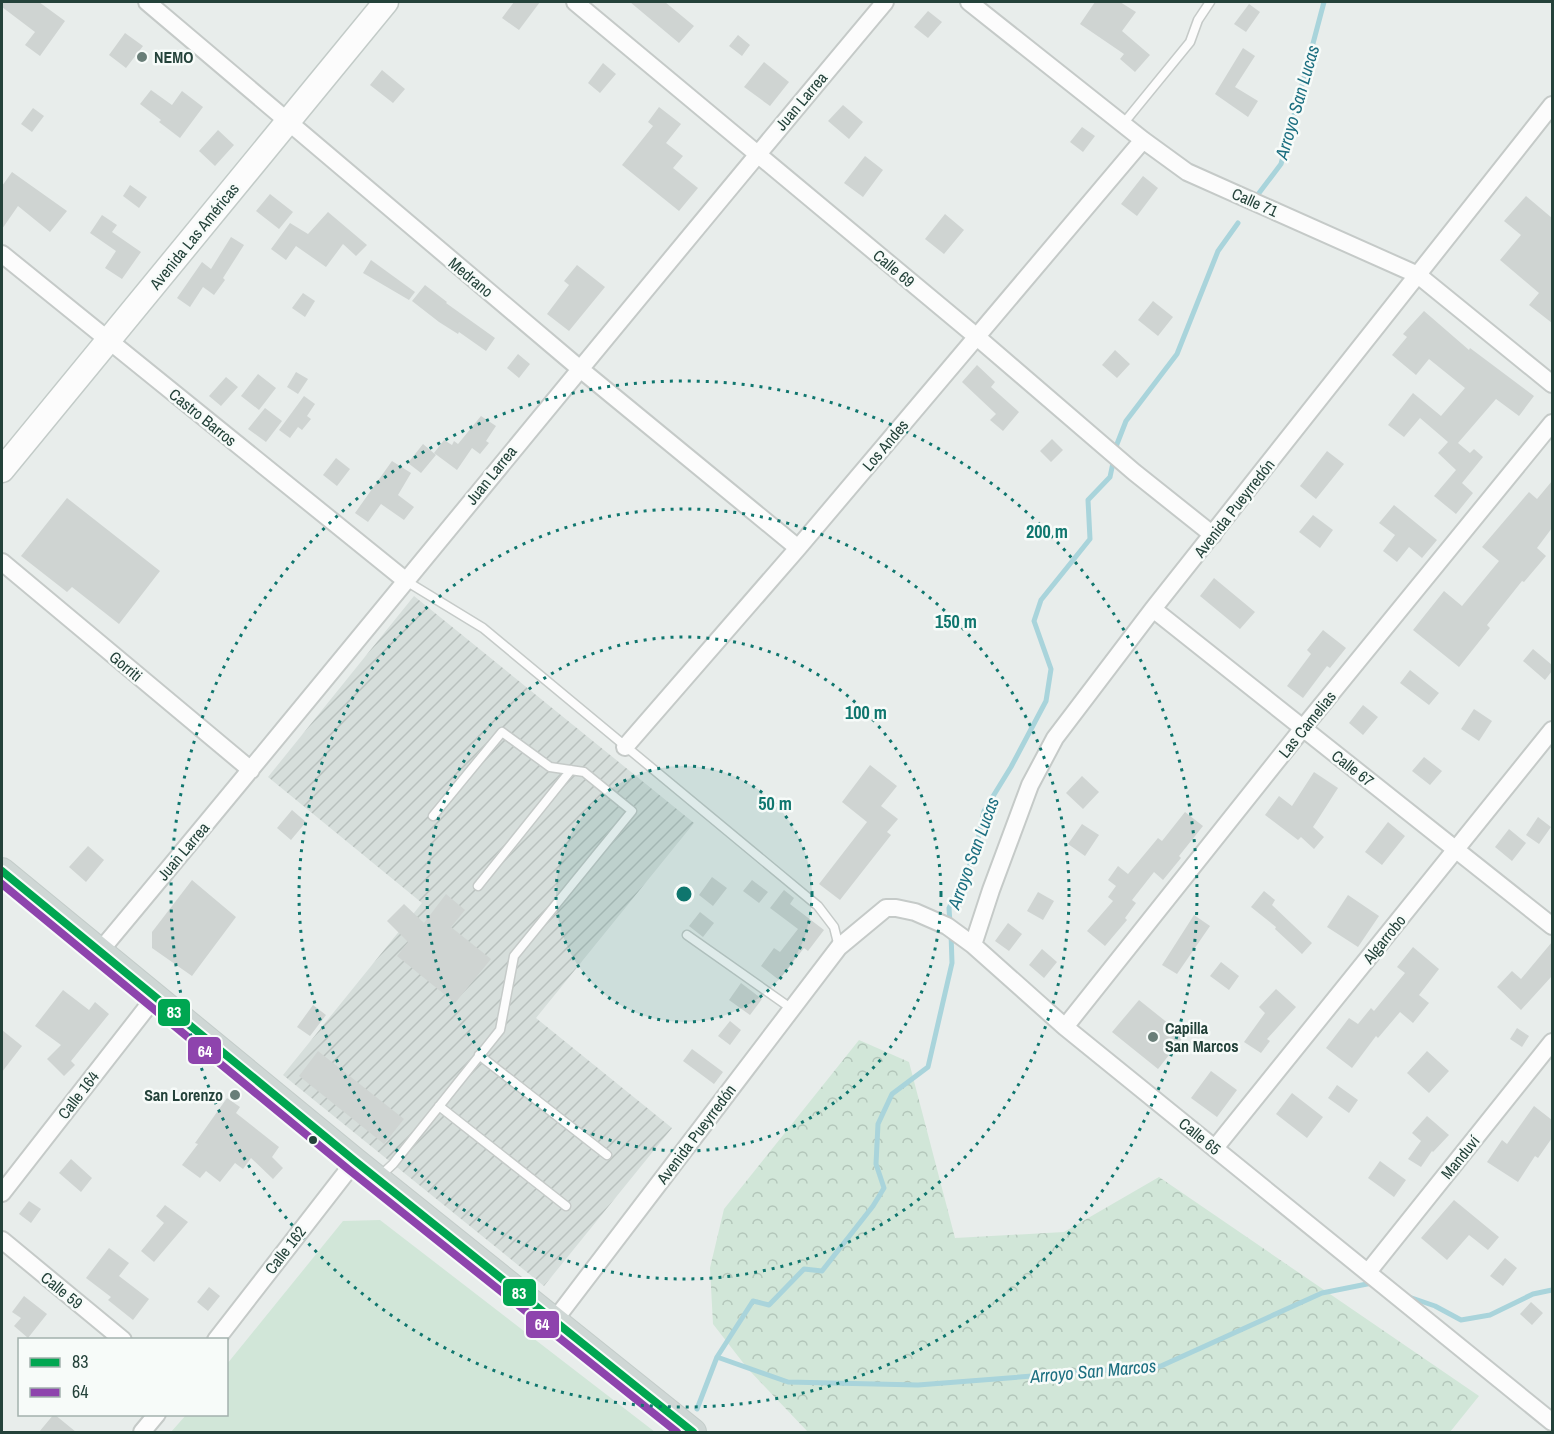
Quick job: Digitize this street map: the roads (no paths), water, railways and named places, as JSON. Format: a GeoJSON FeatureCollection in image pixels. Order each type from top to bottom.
{"type":"FeatureCollection","features":[{"type":"Feature","properties":{"kind":"main road","name":"Avenida Las Américas"},"geometry":{"type":"LineString","coordinates":[[2,470],[386,2]]}},
{"type":"Feature","properties":{"kind":"main road"},"geometry":{"type":"LineString","coordinates":[[2,871],[355,1161],[693,1432]]}},
{"type":"Feature","properties":{"kind":"street","name":"Medrano"},"geometry":{"type":"LineString","coordinates":[[147,2],[579,368],[798,548]]}},
{"type":"Feature","properties":{"kind":"street","name":"Calle 69"},"geometry":{"type":"LineString","coordinates":[[575,2],[977,337],[1124,463],[1213,535]]}},
{"type":"Feature","properties":{"kind":"street","name":"Juan Larrea"},"geometry":{"type":"LineString","coordinates":[[100,951],[579,368],[885,2]]}},
{"type":"Feature","properties":{"kind":"street","name":"Calle 71"},"geometry":{"type":"LineString","coordinates":[[969,2],[1143,140],[1187,172],[1418,275],[1552,384]]}},
{"type":"Feature","properties":{"kind":"street","name":"Avenida Pueyrredón"},"geometry":{"type":"LineString","coordinates":[[973,945],[1030,785],[1055,738],[1153,609],[1552,105]]}},
{"type":"Feature","properties":{"kind":"street","name":"Los Andes"},"geometry":{"type":"LineString","coordinates":[[625,747],[798,548],[1143,140]]}},
{"type":"Feature","properties":{"kind":"street","name":"Castro Barros"},"geometry":{"type":"LineString","coordinates":[[2,254],[405,580]]}},
{"type":"Feature","properties":{"kind":"street","name":"Las Camelias"},"geometry":{"type":"LineString","coordinates":[[1065,1027],[1303,728],[1552,423]]}},
{"type":"Feature","properties":{"kind":"street","name":"Gorriti"},"geometry":{"type":"LineString","coordinates":[[2,562],[251,770]]}},
{"type":"Feature","properties":{"kind":"street","name":"Calle 67"},"geometry":{"type":"LineString","coordinates":[[1153,609],[1552,926]]}},
{"type":"Feature","properties":{"kind":"street","name":"Algarrobo"},"geometry":{"type":"LineString","coordinates":[[1215,1148],[1552,730]]}},
{"type":"Feature","properties":{"kind":"street","name":"Calle 65"},"geometry":{"type":"LineString","coordinates":[[839,947],[886,908],[915,912],[947,926],[973,945],[1065,1027],[1552,1422]]}},
{"type":"Feature","properties":{"kind":"street","name":"Avenida Pueyrredón"},"geometry":{"type":"LineString","coordinates":[[554,1321],[839,947]]}},
{"type":"Feature","properties":{"kind":"street","name":"Calle 164"},"geometry":{"type":"LineString","coordinates":[[2,1193],[155,997]]}},
{"type":"Feature","properties":{"kind":"street","name":"Manduví"},"geometry":{"type":"LineString","coordinates":[[1368,1272],[1552,1041]]}},
{"type":"Feature","properties":{"kind":"street","name":"Calle 162"},"geometry":{"type":"LineString","coordinates":[[218,1338],[355,1161]]}},
{"type":"Feature","properties":{"kind":"street","name":"Calle 59"},"geometry":{"type":"LineString","coordinates":[[2,1240],[121,1338]]}},
{"type":"Feature","properties":{"kind":"street"},"geometry":{"type":"LineString","coordinates":[[142,1432],[155,1416]]}},
{"type":"Feature","properties":{"kind":"lane"},"geometry":{"type":"LineString","coordinates":[[1123,124],[1190,42],[1198,20],[1210,2]]}},
{"type":"Feature","properties":{"kind":"lane"},"geometry":{"type":"LineString","coordinates":[[405,580],[483,628],[818,906],[834,927],[839,947]]}},
{"type":"Feature","properties":{"kind":"lane"},"geometry":{"type":"LineString","coordinates":[[378,1178],[393,1164],[500,1029],[514,956],[632,811],[584,772],[550,767],[502,732],[433,816]]}},
{"type":"Feature","properties":{"kind":"lane"},"geometry":{"type":"LineString","coordinates":[[478,886],[571,770]]}},
{"type":"Feature","properties":{"kind":"lane"},"geometry":{"type":"LineString","coordinates":[[687,935],[792,1009]]}},
{"type":"Feature","properties":{"kind":"lane"},"geometry":{"type":"LineString","coordinates":[[479,1055],[608,1155]]}},
{"type":"Feature","properties":{"kind":"lane"},"geometry":{"type":"LineString","coordinates":[[438,1107],[566,1206]]}},
{"type":"Feature","properties":{"kind":"waterway","name":"Arroyo San Lucas"},"geometry":{"type":"LineString","coordinates":[[1256,197],[1281,164],[1324,2]]}},
{"type":"Feature","properties":{"kind":"waterway","name":"Arroyo San Lucas"},"geometry":{"type":"LineString","coordinates":[[950,924],[949,908],[975,854],[984,811],[1011,767],[1046,701],[1051,669],[1034,621],[1041,600],[1090,539],[1088,500],[1110,477],[1117,444],[1126,421],[1177,354],[1218,251],[1238,223]]}},
{"type":"Feature","properties":{"kind":"waterway","name":"Arroyo San Lucas"},"geometry":{"type":"LineString","coordinates":[[697,1409],[717,1357],[753,1301],[769,1305],[804,1269],[822,1271],[873,1206],[884,1188],[876,1164],[878,1124],[892,1094],[928,1067],[952,963],[951,933]]}},
{"type":"Feature","properties":{"kind":"waterway","name":"Arroyo San Marcos"},"geometry":{"type":"LineString","coordinates":[[717,1357],[788,1382],[918,1385],[1161,1366],[1322,1293],[1372,1283]]}},
{"type":"Feature","properties":{"kind":"waterway","name":"Arroyo San Marcos"},"geometry":{"type":"LineString","coordinates":[[1406,1296],[1435,1306],[1461,1320],[1490,1315],[1533,1294],[1552,1290]]}},
{"type":"Feature","properties":{"kind":"place","name":"NEMO"},"geometry":{"type":"Point","coordinates":[142,57]}},
{"type":"Feature","properties":{"kind":"place","name":"Capilla San Marcos"},"geometry":{"type":"Point","coordinates":[1153,1037]}},
{"type":"Feature","properties":{"kind":"place","name":"San Lorenzo"},"geometry":{"type":"Point","coordinates":[235,1095]}}]}
